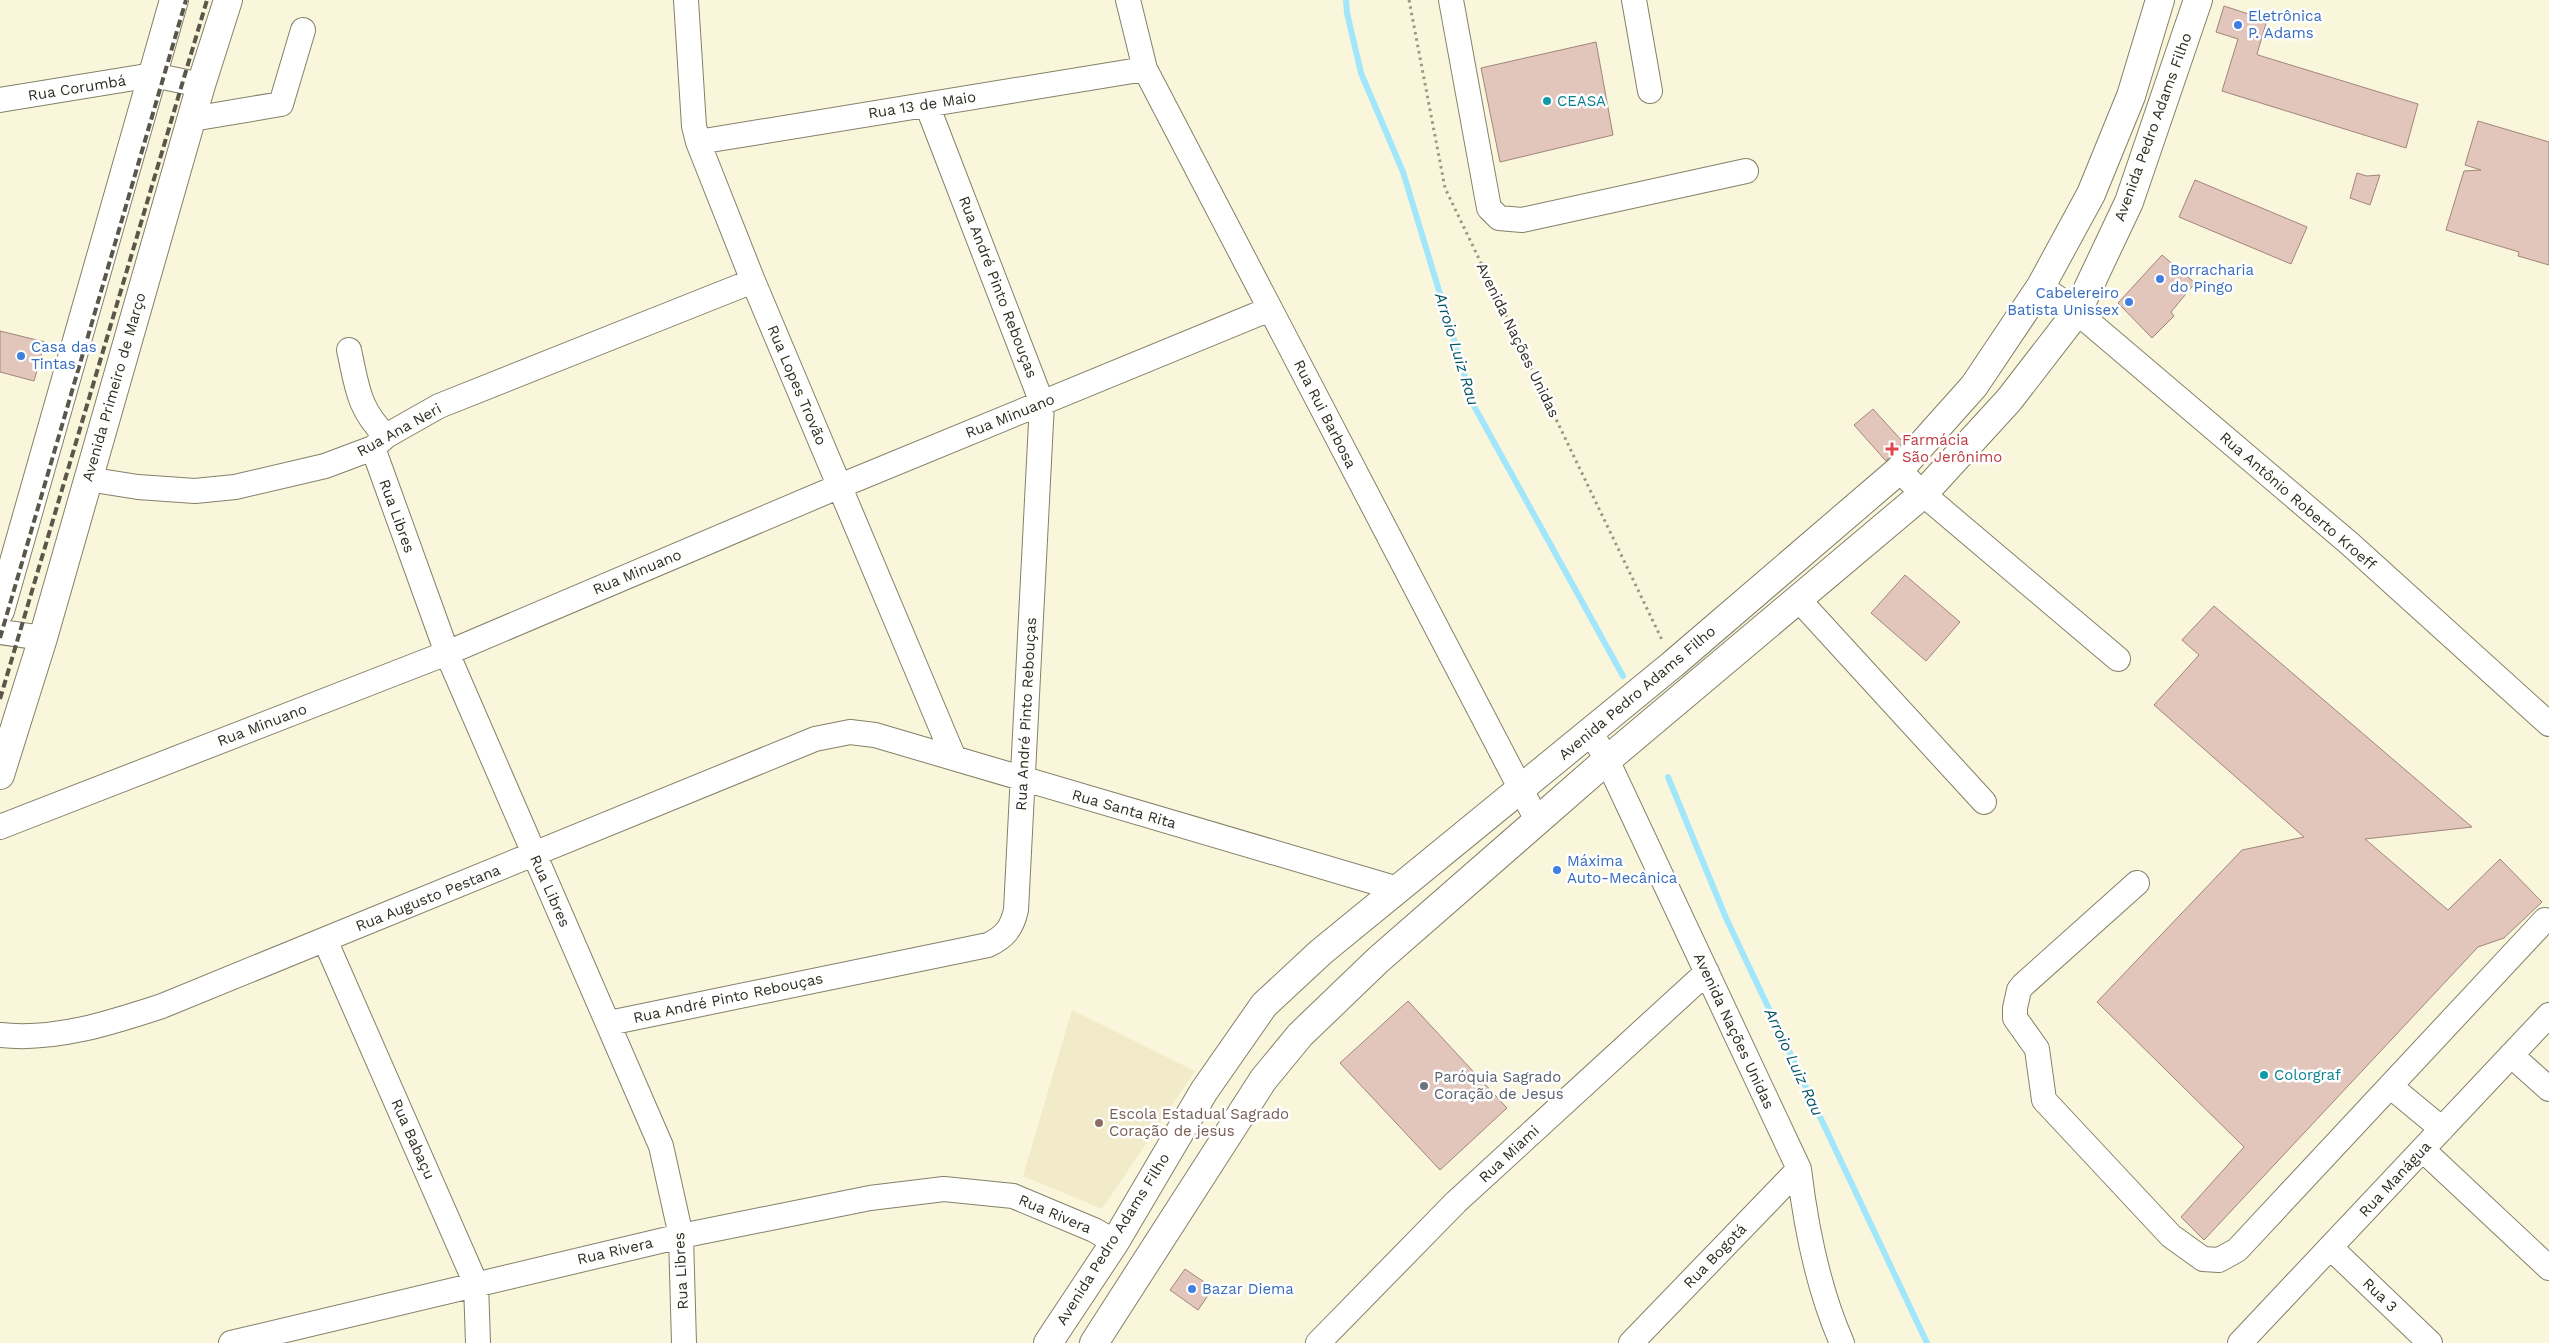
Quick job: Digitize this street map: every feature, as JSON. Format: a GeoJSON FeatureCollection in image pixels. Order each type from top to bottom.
{"type":"FeatureCollection","features":[{"type":"Feature","properties":{"kind":"main road"},"geometry":{"type":"LineString","coordinates":[[0,610],[174,0]]}},
{"type":"Feature","properties":{"kind":"main road","name":"Avenida Primeiro de Março"},"geometry":{"type":"LineString","coordinates":[[0,775],[43,638],[201,85],[228,0]]}},
{"type":"Feature","properties":{"kind":"main road","name":"Avenida Pedro Adams Filho"},"geometry":{"type":"LineString","coordinates":[[1053,1341],[1115,1242],[1204,1091],[1264,1005],[1321,952],[1673,664],[1899,470],[1974,386],[2041,286],[2094,185],[2131,96],[2160,0]]}},
{"type":"Feature","properties":{"kind":"main road","name":"Avenida Pedro Adams Filho"},"geometry":{"type":"LineString","coordinates":[[1094,1343],[1263,1080],[1300,1035],[1378,960],[1607,760],[1924,494],[2009,400],[2077,312],[2129,202],[2198,0]]}},
{"type":"Feature","properties":{"kind":"main road"},"geometry":{"type":"LineString","coordinates":[[1730,615],[1751,639]]}},
{"type":"Feature","properties":{"kind":"street","name":"Rua Lopes Trovão"},"geometry":{"type":"LineString","coordinates":[[686,0],[694,126],[698,142],[753,281],[954,758]]}},
{"type":"Feature","properties":{"kind":"street","name":"Rua Rui Barbosa"},"geometry":{"type":"LineString","coordinates":[[1128,0],[1145,69],[1538,822]]}},
{"type":"Feature","properties":{"kind":"street"},"geometry":{"type":"LineString","coordinates":[[1451,0],[1489,208],[1499,218],[1522,220],[1746,171]]}},
{"type":"Feature","properties":{"kind":"street"},"geometry":{"type":"LineString","coordinates":[[1634,0],[1650,91]]}},
{"type":"Feature","properties":{"kind":"street"},"geometry":{"type":"LineString","coordinates":[[192,119],[281,104],[303,30]]}},
{"type":"Feature","properties":{"kind":"street","name":"Rua 13 de Maio"},"geometry":{"type":"LineString","coordinates":[[698,142],[1145,69]]}},
{"type":"Feature","properties":{"kind":"street"},"geometry":{"type":"LineString","coordinates":[[153,75],[201,85]]}},
{"type":"Feature","properties":{"kind":"street","name":"Rua Corumbá"},"geometry":{"type":"LineString","coordinates":[[0,100],[153,75]]}},
{"type":"Feature","properties":{"kind":"street","name":"Rua André Pinto Rebouças"},"geometry":{"type":"LineString","coordinates":[[609,1023],[988,944],[1000,939],[1010,930],[1016,910],[1042,403],[927,104]]}},
{"type":"Feature","properties":{"kind":"street","name":"Rua Ana Neri"},"geometry":{"type":"LineString","coordinates":[[87,479],[138,487],[195,491],[236,487],[325,466],[379,442],[439,406],[753,281]]}},
{"type":"Feature","properties":{"kind":"street","name":"Rua Antônio Roberto Kroeff"},"geometry":{"type":"LineString","coordinates":[[2041,286],[2077,312],[2350,544],[2549,724]]}},
{"type":"Feature","properties":{"kind":"street","name":"Rua Minuano"},"geometry":{"type":"LineString","coordinates":[[0,827],[447,653],[840,486],[1270,310]]}},
{"type":"Feature","properties":{"kind":"street"},"geometry":{"type":"LineString","coordinates":[[349,350],[361,401],[379,442]]}},
{"type":"Feature","properties":{"kind":"street","name":"Rua Libres"},"geometry":{"type":"LineString","coordinates":[[379,442],[447,653],[533,855],[609,1023],[661,1146],[681,1236],[684,1343]]}},
{"type":"Feature","properties":{"kind":"street"},"geometry":{"type":"LineString","coordinates":[[1899,470],[1924,494],[2118,659]]}},
{"type":"Feature","properties":{"kind":"street"},"geometry":{"type":"LineString","coordinates":[[1798,599],[1984,802]]}},
{"type":"Feature","properties":{"kind":"street"},"geometry":{"type":"LineString","coordinates":[[0,632],[43,638]]}},
{"type":"Feature","properties":{"kind":"street","name":"Avenida Nações Unidas"},"geometry":{"type":"LineString","coordinates":[[1590,731],[1607,760],[1799,1169],[1805,1217],[1830,1316],[1842,1343]]}},
{"type":"Feature","properties":{"kind":"street","name":"Rua Santa Rita"},"geometry":{"type":"LineString","coordinates":[[850,732],[875,735],[1398,889]]}},
{"type":"Feature","properties":{"kind":"street","name":"Rua Augusto Pestana"},"geometry":{"type":"LineString","coordinates":[[0,1035],[21,1037],[45,1036],[113,1022],[162,1006],[815,739],[850,732]]}},
{"type":"Feature","properties":{"kind":"street"},"geometry":{"type":"LineString","coordinates":[[2137,883],[2023,985],[2019,990],[2014,1008],[2015,1018],[2037,1049],[2044,1100],[2171,1236],[2203,1259],[2219,1260],[2237,1250],[2545,920]]}},
{"type":"Feature","properties":{"kind":"street","name":"Rua Babaçu"},"geometry":{"type":"LineString","coordinates":[[325,940],[476,1284],[478,1343]]}},
{"type":"Feature","properties":{"kind":"street","name":"Rua Miami"},"geometry":{"type":"LineString","coordinates":[[1318,1343],[1456,1202],[1707,972]]}},
{"type":"Feature","properties":{"kind":"street","name":"Rua Manágua"},"geometry":{"type":"LineString","coordinates":[[2240,1343],[2549,1015]]}},
{"type":"Feature","properties":{"kind":"street"},"geometry":{"type":"LineString","coordinates":[[2511,1055],[2549,1089]]}},
{"type":"Feature","properties":{"kind":"street"},"geometry":{"type":"LineString","coordinates":[[2390,1086],[2442,1129]]}},
{"type":"Feature","properties":{"kind":"street"},"geometry":{"type":"LineString","coordinates":[[2423,1150],[2549,1268]]}},
{"type":"Feature","properties":{"kind":"street","name":"Rua Bogotá"},"geometry":{"type":"LineString","coordinates":[[1632,1343],[1799,1169]]}},
{"type":"Feature","properties":{"kind":"street","name":"Rua Rivera"},"geometry":{"type":"LineString","coordinates":[[244,1341],[681,1236],[870,1198],[944,1189],[1013,1196],[1094,1230],[1115,1242]]}},
{"type":"Feature","properties":{"kind":"street","name":"Rua 3"},"geometry":{"type":"LineString","coordinates":[[2330,1248],[2430,1343]]}},
{"type":"Feature","properties":{"kind":"path","name":"Avenida Nações Unidas"},"geometry":{"type":"LineString","coordinates":[[1409,0],[1446,188],[1673,664]]}},
{"type":"Feature","properties":{"kind":"shaded area","name":"Escola Estadual Sagrado Coração de jesus"},"geometry":{"type":"Polygon","coordinates":[[[1072,1010],[1195,1071],[1102,1209],[1023,1176],[1072,1010]]]}},
{"type":"Feature","properties":{"kind":"building"},"geometry":{"type":"Polygon","coordinates":[[[2224,6],[2267,20],[2258,55],[2418,104],[2406,148],[2222,91],[2238,39],[2216,32],[2224,6]]]}},
{"type":"Feature","properties":{"kind":"building","name":"CEASA"},"geometry":{"type":"Polygon","coordinates":[[[1596,42],[1613,135],[1500,162],[1481,68],[1596,42]]]}},
{"type":"Feature","properties":{"kind":"building"},"geometry":{"type":"Polygon","coordinates":[[[2478,121],[2549,142],[2549,265],[2518,256],[2519,252],[2446,230],[2464,171],[2481,170],[2465,165],[2478,121]]]}},
{"type":"Feature","properties":{"kind":"building"},"geometry":{"type":"Polygon","coordinates":[[[2357,173],[2367,176],[2380,175],[2370,205],[2350,198],[2357,173]]]}},
{"type":"Feature","properties":{"kind":"building"},"geometry":{"type":"Polygon","coordinates":[[[2195,180],[2307,227],[2291,264],[2179,217],[2195,180]]]}},
{"type":"Feature","properties":{"kind":"building"},"geometry":{"type":"Polygon","coordinates":[[[2162,255],[2195,283],[2171,312],[2174,316],[2152,338],[2118,303],[2162,255]]]}},
{"type":"Feature","properties":{"kind":"building"},"geometry":{"type":"Polygon","coordinates":[[[0,331],[45,342],[34,381],[0,372],[0,331]]]}},
{"type":"Feature","properties":{"kind":"building"},"geometry":{"type":"Polygon","coordinates":[[[1873,409],[1903,442],[1886,461],[1854,425],[1873,409]]]}},
{"type":"Feature","properties":{"kind":"building"},"geometry":{"type":"Polygon","coordinates":[[[1905,575],[1960,622],[1926,661],[1871,613],[1905,575]]]}},
{"type":"Feature","properties":{"kind":"building","name":"Colorgraf"},"geometry":{"type":"Polygon","coordinates":[[[2214,606],[2472,827],[2365,839],[2448,910],[2500,859],[2542,902],[2504,938],[2478,947],[2204,1240],[2181,1217],[2244,1147],[2097,1002],[2242,850],[2304,837],[2154,705],[2199,655],[2182,640],[2214,606]]]}},
{"type":"Feature","properties":{"kind":"building","name":"Paróquia Sagrado Coração de Jesus"},"geometry":{"type":"Polygon","coordinates":[[[1408,1001],[1507,1108],[1440,1170],[1340,1063],[1408,1001]]]}},
{"type":"Feature","properties":{"kind":"building"},"geometry":{"type":"Polygon","coordinates":[[[1185,1269],[1213,1288],[1198,1310],[1170,1290],[1185,1269]]]}},
{"type":"Feature","properties":{"kind":"waterway","name":"Arroio Luiz Rau"},"geometry":{"type":"LineString","coordinates":[[1346,0],[1347,13],[1361,73],[1403,172],[1474,406],[1623,676]]}},
{"type":"Feature","properties":{"kind":"waterway","name":"Arroio Luiz Rau"},"geometry":{"type":"LineString","coordinates":[[1668,777],[1726,918],[1927,1343]]}},
{"type":"Feature","properties":{"kind":"railway"},"geometry":{"type":"LineString","coordinates":[[0,638],[186,0]]}},
{"type":"Feature","properties":{"kind":"railway"},"geometry":{"type":"LineString","coordinates":[[0,699],[207,0]]}},
{"type":"Feature","properties":{"kind":"place","name":"Eletrônica P. Adams"},"geometry":{"type":"Point","coordinates":[2238,25]}},
{"type":"Feature","properties":{"kind":"place","name":"CEASA"},"geometry":{"type":"Point","coordinates":[1547,101]}},
{"type":"Feature","properties":{"kind":"place","name":"Borracharia do Pingo"},"geometry":{"type":"Point","coordinates":[2160,279]}},
{"type":"Feature","properties":{"kind":"place","name":"Cabelereiro Batista Unissex"},"geometry":{"type":"Point","coordinates":[2129,302]}},
{"type":"Feature","properties":{"kind":"place","name":"Casa das Tintas"},"geometry":{"type":"Point","coordinates":[21,356]}},
{"type":"Feature","properties":{"kind":"place","name":"Farmácia São Jerônimo"},"geometry":{"type":"Point","coordinates":[1892,449]}},
{"type":"Feature","properties":{"kind":"place","name":"Máxima Auto-Mecânica"},"geometry":{"type":"Point","coordinates":[1557,870]}},
{"type":"Feature","properties":{"kind":"place","name":"Colorgraf"},"geometry":{"type":"Point","coordinates":[2264,1075]}},
{"type":"Feature","properties":{"kind":"place","name":"Paróquia Sagrado Coração de Jesus"},"geometry":{"type":"Point","coordinates":[1424,1086]}},
{"type":"Feature","properties":{"kind":"place","name":"Escola Estadual Sagrado Coração de jesus"},"geometry":{"type":"Point","coordinates":[1099,1123]}},
{"type":"Feature","properties":{"kind":"place","name":"Bazar Diema"},"geometry":{"type":"Point","coordinates":[1192,1289]}}]}
